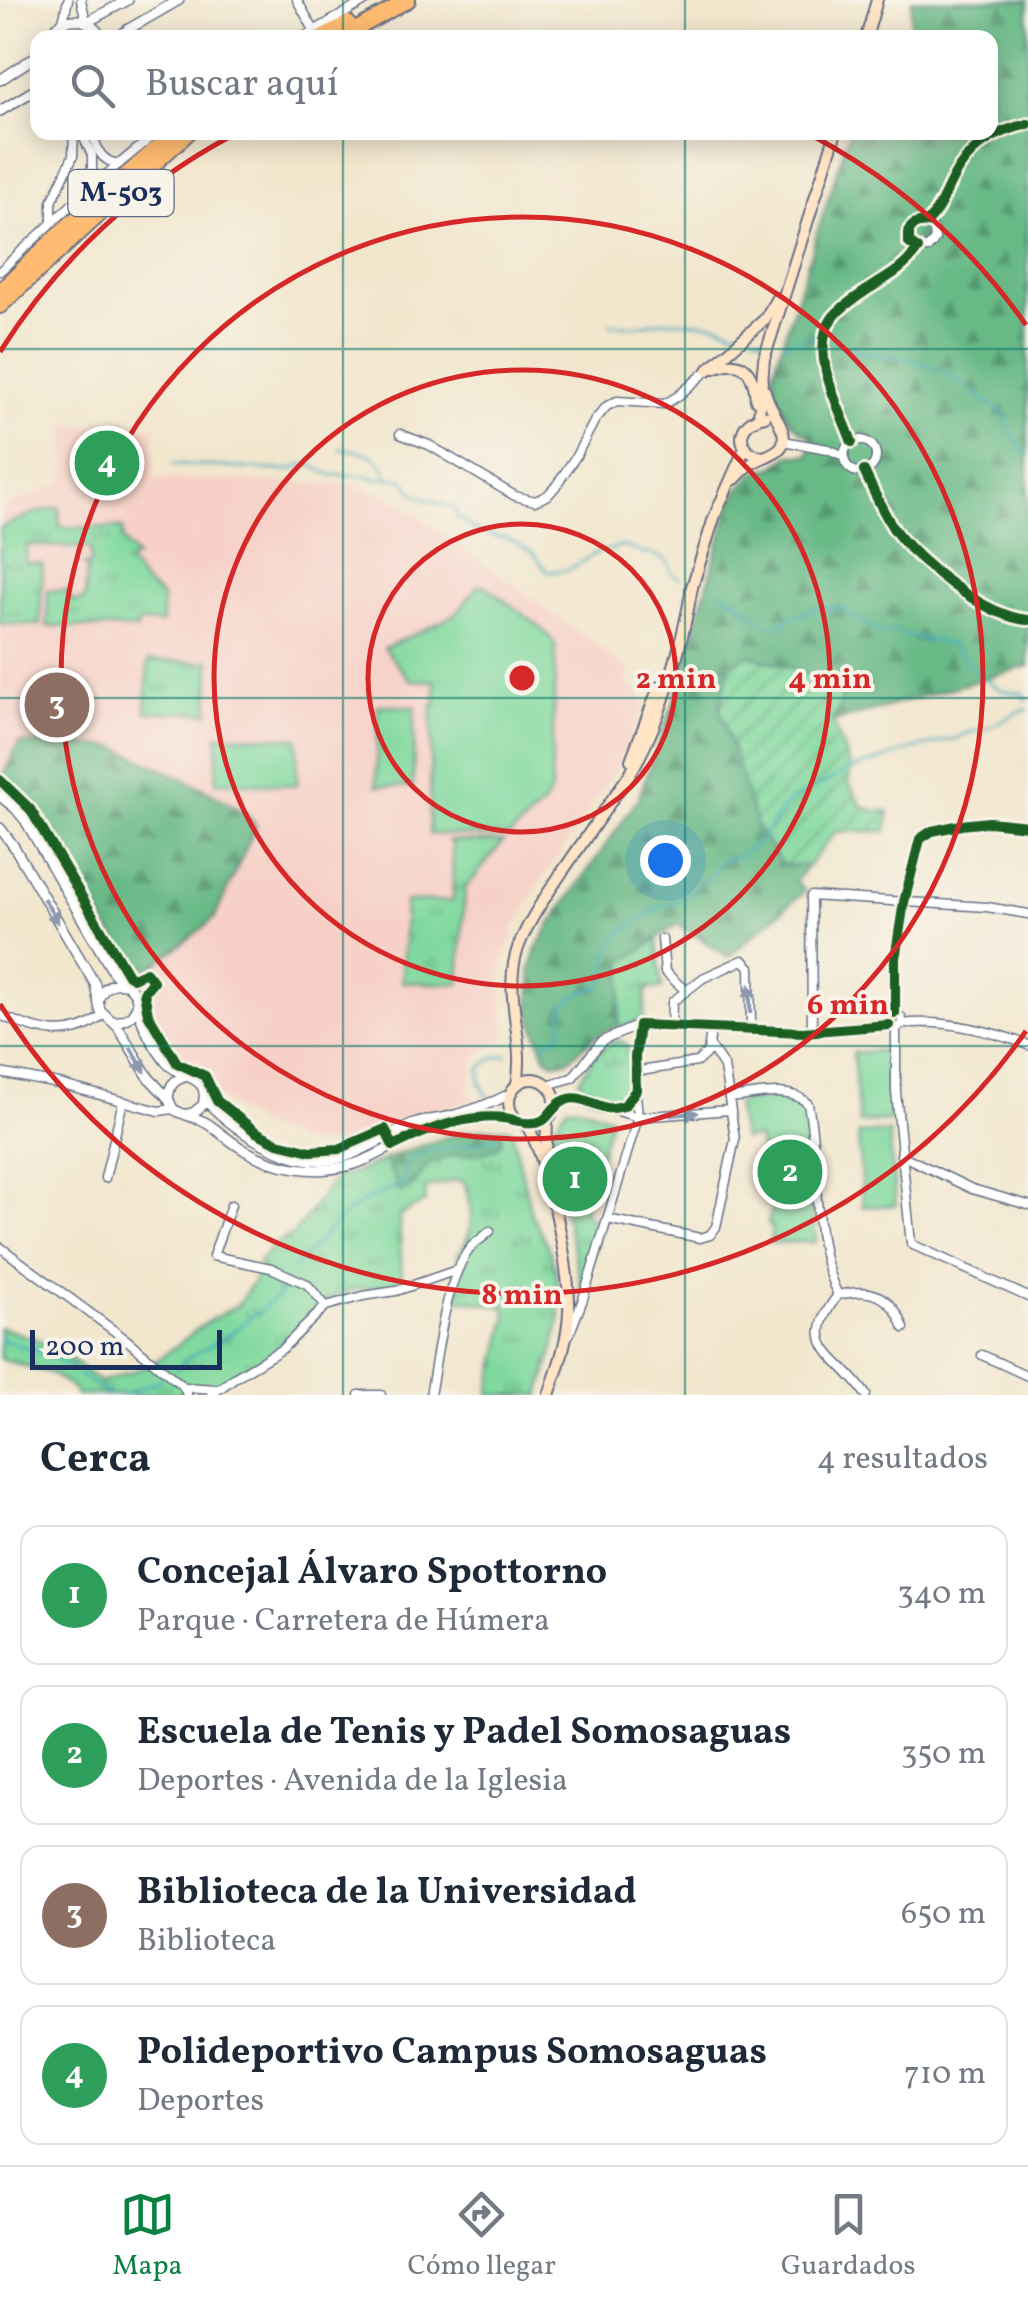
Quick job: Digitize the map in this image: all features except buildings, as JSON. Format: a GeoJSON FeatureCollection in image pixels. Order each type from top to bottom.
{"type":"FeatureCollection","features":[{"type":"Feature","properties":{"kind":"highway"},"geometry":{"type":"LineString","coordinates":[[326,30],[388,0]]}},
{"type":"Feature","properties":{"kind":"highway"},"geometry":{"type":"LineString","coordinates":[[354,30],[408,0]]}},
{"type":"Feature","properties":{"kind":"highway","name":"M-503"},"geometry":{"type":"LineString","coordinates":[[0,291],[76,218],[167,140]]}},
{"type":"Feature","properties":{"kind":"highway","name":"M-503"},"geometry":{"type":"LineString","coordinates":[[0,306],[180,140]]}},
{"type":"Feature","properties":{"kind":"main road"},"geometry":{"type":"LineString","coordinates":[[868,30],[877,0]]}},
{"type":"Feature","properties":{"kind":"main road"},"geometry":{"type":"LineString","coordinates":[[758,417],[764,359],[833,140]]}},
{"type":"Feature","properties":{"kind":"main road"},"geometry":{"type":"LineString","coordinates":[[708,370],[765,319],[793,266]]}},
{"type":"Feature","properties":{"kind":"main road"},"geometry":{"type":"LineString","coordinates":[[708,370],[727,363],[743,367],[753,383],[758,417]]}},
{"type":"Feature","properties":{"kind":"main road"},"geometry":{"type":"LineString","coordinates":[[728,487],[755,461],[777,452],[783,442],[784,434],[766,398],[762,378]]}},
{"type":"Feature","properties":{"kind":"main road"},"geometry":{"type":"LineString","coordinates":[[548,1178],[536,1143],[510,1108],[520,1064],[512,982],[520,944],[540,906],[627,779],[654,723],[715,515],[745,448],[747,423],[758,417],[779,423]]}},
{"type":"Feature","properties":{"kind":"main road"},"geometry":{"type":"LineString","coordinates":[[745,448],[766,457]]}},
{"type":"Feature","properties":{"kind":"main road"},"geometry":{"type":"LineString","coordinates":[[516,1033],[535,1079]]}},
{"type":"Feature","properties":{"kind":"main road"},"geometry":{"type":"LineString","coordinates":[[513,1089],[525,1080],[535,1079],[547,1084],[553,1093],[545,1142],[569,1289],[562,1355],[549,1395]]}},
{"type":"Feature","properties":{"kind":"main road"},"geometry":{"type":"LineString","coordinates":[[522,1122],[540,1123],[550,1114]]}},
{"type":"Feature","properties":{"kind":"street"},"geometry":{"type":"LineString","coordinates":[[64,21],[68,0]]}},
{"type":"Feature","properties":{"kind":"street"},"geometry":{"type":"LineString","coordinates":[[81,0],[87,22]]}},
{"type":"Feature","properties":{"kind":"street"},"geometry":{"type":"LineString","coordinates":[[87,22],[128,0]]}},
{"type":"Feature","properties":{"kind":"street"},"geometry":{"type":"LineString","coordinates":[[127,30],[179,0]]}},
{"type":"Feature","properties":{"kind":"street"},"geometry":{"type":"LineString","coordinates":[[297,0],[316,30]]}},
{"type":"Feature","properties":{"kind":"street"},"geometry":{"type":"LineString","coordinates":[[324,30],[366,0]]}},
{"type":"Feature","properties":{"kind":"street"},"geometry":{"type":"LineString","coordinates":[[52,30],[75,19],[98,30]]}},
{"type":"Feature","properties":{"kind":"street"},"geometry":{"type":"LineString","coordinates":[[0,80],[30,60]]}},
{"type":"Feature","properties":{"kind":"street"},"geometry":{"type":"LineString","coordinates":[[0,112],[30,93]]}},
{"type":"Feature","properties":{"kind":"street"},"geometry":{"type":"LineString","coordinates":[[998,133],[1028,124]]}},
{"type":"Feature","properties":{"kind":"street"},"geometry":{"type":"LineString","coordinates":[[52,222],[52,202],[76,140]]}},
{"type":"Feature","properties":{"kind":"street"},"geometry":{"type":"LineString","coordinates":[[83,140],[92,156],[92,186]]}},
{"type":"Feature","properties":{"kind":"street"},"geometry":{"type":"LineString","coordinates":[[95,140],[100,155],[120,164]]}},
{"type":"Feature","properties":{"kind":"street"},"geometry":{"type":"LineString","coordinates":[[0,271],[148,140]]}},
{"type":"Feature","properties":{"kind":"street"},"geometry":{"type":"LineString","coordinates":[[927,223],[935,215],[954,174],[986,140]]}},
{"type":"Feature","properties":{"kind":"street"},"geometry":{"type":"LineString","coordinates":[[927,223],[934,230],[935,240],[928,248],[918,249],[909,243],[909,230],[913,224],[927,223]]}},
{"type":"Feature","properties":{"kind":"street"},"geometry":{"type":"LineString","coordinates":[[852,442],[828,378],[824,348],[828,326],[844,306],[895,273],[918,249]]}},
{"type":"Feature","properties":{"kind":"street"},"geometry":{"type":"LineString","coordinates":[[400,434],[429,445],[515,496],[535,500],[556,486],[607,406],[617,401],[665,404],[708,370]]}},
{"type":"Feature","properties":{"kind":"street"},"geometry":{"type":"LineString","coordinates":[[783,442],[828,450],[844,456],[850,469],[864,471],[872,466],[875,452],[866,442],[852,442],[844,456]]}},
{"type":"Feature","properties":{"kind":"street"},"geometry":{"type":"LineString","coordinates":[[864,471],[894,529],[916,554],[961,590],[1000,612],[1028,620]]}},
{"type":"Feature","properties":{"kind":"street"},"geometry":{"type":"LineString","coordinates":[[0,796],[25,820],[114,972],[136,998],[155,1045],[168,1063],[202,1084],[205,1100],[200,1109],[188,1114]]}},
{"type":"Feature","properties":{"kind":"street"},"geometry":{"type":"LineString","coordinates":[[0,828],[94,984],[107,1018],[173,1109]]}},
{"type":"Feature","properties":{"kind":"street"},"geometry":{"type":"LineString","coordinates":[[932,831],[920,839],[895,960],[896,1092],[909,1238],[911,1244],[1028,1298]]}},
{"type":"Feature","properties":{"kind":"street"},"geometry":{"type":"LineString","coordinates":[[812,1032],[811,896],[987,907],[1028,914]]}},
{"type":"Feature","properties":{"kind":"street"},"geometry":{"type":"LineString","coordinates":[[662,940],[666,976],[686,991]]}},
{"type":"Feature","properties":{"kind":"street"},"geometry":{"type":"LineString","coordinates":[[671,1026],[672,1002],[703,978],[743,960],[750,967],[751,1030]]}},
{"type":"Feature","properties":{"kind":"street"},"geometry":{"type":"LineString","coordinates":[[98,1000],[111,984],[126,985]]}},
{"type":"Feature","properties":{"kind":"street"},"geometry":{"type":"LineString","coordinates":[[0,1015],[64,1032],[86,1029],[107,1018],[128,1019],[137,1006]]}},
{"type":"Feature","properties":{"kind":"street"},"geometry":{"type":"LineString","coordinates":[[547,1084],[572,1078],[597,1045],[640,1025],[812,1032],[897,1022],[962,1026],[1028,1045]]}},
{"type":"Feature","properties":{"kind":"street"},"geometry":{"type":"LineString","coordinates":[[562,1355],[638,1117],[634,1072],[640,1025]]}},
{"type":"Feature","properties":{"kind":"street"},"geometry":{"type":"LineString","coordinates":[[634,1072],[697,1062],[708,1051],[708,1028]]}},
{"type":"Feature","properties":{"kind":"street"},"geometry":{"type":"LineString","coordinates":[[613,1036],[626,1036],[636,1050]]}},
{"type":"Feature","properties":{"kind":"street"},"geometry":{"type":"LineString","coordinates":[[607,1219],[700,1238],[710,1235],[716,1227],[735,1139],[724,1067],[720,1058],[708,1051]]}},
{"type":"Feature","properties":{"kind":"street"},"geometry":{"type":"LineString","coordinates":[[0,1073],[59,1084],[159,1111],[173,1109],[204,1122],[250,1153],[309,1170],[351,1165],[413,1136],[469,1116],[513,1089]]}},
{"type":"Feature","properties":{"kind":"street"},"geometry":{"type":"LineString","coordinates":[[168,1098],[170,1086],[184,1076]]}},
{"type":"Feature","properties":{"kind":"street"},"geometry":{"type":"LineString","coordinates":[[607,1108],[624,1106],[636,1090]]}},
{"type":"Feature","properties":{"kind":"street"},"geometry":{"type":"LineString","coordinates":[[729,1098],[786,1093],[800,1096],[808,1104],[821,1241],[838,1295]]}},
{"type":"Feature","properties":{"kind":"street"},"geometry":{"type":"LineString","coordinates":[[550,1114],[573,1098],[638,1117],[730,1110]]}},
{"type":"Feature","properties":{"kind":"street"},"geometry":{"type":"LineString","coordinates":[[205,1100],[240,1129],[270,1146],[308,1160],[348,1156],[413,1125],[469,1116],[505,1117],[522,1122]]}},
{"type":"Feature","properties":{"kind":"street"},"geometry":{"type":"LineString","coordinates":[[104,1178],[123,1102]]}},
{"type":"Feature","properties":{"kind":"street"},"geometry":{"type":"LineString","coordinates":[[901,1155],[972,1189],[1028,1206]]}},
{"type":"Feature","properties":{"kind":"street"},"geometry":{"type":"LineString","coordinates":[[230,1204],[213,1256],[271,1268],[307,1284],[326,1306]]}},
{"type":"Feature","properties":{"kind":"street"},"geometry":{"type":"LineString","coordinates":[[430,1395],[457,1270],[471,1248],[490,1231]]}},
{"type":"Feature","properties":{"kind":"street"},"geometry":{"type":"LineString","coordinates":[[0,1247],[128,1341],[186,1391],[214,1392],[282,1349],[326,1306],[396,1291],[457,1270]]}},
{"type":"Feature","properties":{"kind":"street"},"geometry":{"type":"LineString","coordinates":[[866,1395],[823,1346],[822,1322],[826,1312],[838,1295],[871,1293],[892,1303],[904,1328]]}},
{"type":"Feature","properties":{"kind":"street"},"geometry":{"type":"LineString","coordinates":[[982,1354],[1028,1376]]}},
{"type":"Feature","properties":{"kind":"street"},"geometry":{"type":"LineString","coordinates":[[359,1395],[381,1395]]}},
{"type":"Feature","properties":{"kind":"shaded area"},"geometry":{"type":"Polygon","coordinates":[[[66,425],[154,427],[154,478],[353,485],[393,497],[631,671],[625,685],[640,694],[642,710],[619,765],[537,887],[515,927],[500,972],[506,1039],[477,1054],[468,1091],[473,1100],[406,1117],[332,1144],[303,1144],[258,1125],[218,1096],[207,1075],[178,1063],[148,1010],[149,989],[156,982],[145,970],[133,976],[130,973],[38,818],[19,793],[0,777],[0,509],[65,482],[66,425]]]}},
{"type":"Feature","properties":{"kind":"green space"},"geometry":{"type":"Polygon","coordinates":[[[912,0],[1028,0],[1028,666],[833,722],[843,697],[796,669],[750,655],[720,708],[756,825],[782,865],[808,866],[795,881],[805,891],[728,957],[678,924],[625,961],[617,1026],[598,1034],[567,1061],[552,1062],[545,1056],[530,1013],[531,970],[537,948],[638,799],[673,705],[728,512],[739,489],[755,472],[775,466],[790,455],[809,455],[812,437],[784,411],[773,373],[847,140],[998,140],[998,30],[910,29],[912,0]]]}},
{"type":"Feature","properties":{"kind":"green space"},"geometry":{"type":"Polygon","coordinates":[[[59,507],[60,527],[122,528],[123,541],[136,557],[130,564],[145,584],[162,597],[162,623],[138,623],[137,629],[47,626],[48,590],[70,591],[74,602],[85,599],[84,565],[90,565],[91,548],[27,545],[26,563],[43,564],[40,625],[0,624],[0,528],[59,507]]]}},
{"type":"Feature","properties":{"kind":"green space"},"geometry":{"type":"Polygon","coordinates":[[[478,585],[486,586],[536,624],[556,648],[551,791],[543,805],[509,837],[429,834],[435,681],[410,680],[384,648],[459,611],[478,585]]]}},
{"type":"Feature","properties":{"kind":"green space"},"geometry":{"type":"Polygon","coordinates":[[[750,655],[796,669],[843,698],[833,722],[851,770],[848,782],[862,806],[889,811],[887,831],[835,832],[808,866],[782,865],[756,825],[720,708],[730,663],[750,655]]]}},
{"type":"Feature","properties":{"kind":"green space"},"geometry":{"type":"Polygon","coordinates":[[[148,661],[210,662],[209,713],[146,712],[148,661]]]}},
{"type":"Feature","properties":{"kind":"green space"},"geometry":{"type":"Polygon","coordinates":[[[378,705],[415,707],[413,787],[376,786],[378,705]]]}},
{"type":"Feature","properties":{"kind":"green space"},"geometry":{"type":"Polygon","coordinates":[[[218,735],[298,738],[297,785],[216,782],[218,735]]]}},
{"type":"Feature","properties":{"kind":"green space"},"geometry":{"type":"Polygon","coordinates":[[[19,743],[116,747],[205,789],[247,814],[256,826],[214,919],[148,970],[143,965],[133,972],[45,824],[2,777],[19,743]]]}},
{"type":"Feature","properties":{"kind":"green space"},"geometry":{"type":"Polygon","coordinates":[[[449,841],[503,842],[465,889],[459,984],[402,982],[405,902],[453,901],[449,841]]]}},
{"type":"Feature","properties":{"kind":"green space"},"geometry":{"type":"Polygon","coordinates":[[[657,940],[662,989],[647,988],[643,1019],[618,1029],[624,961],[657,940]]]}},
{"type":"Feature","properties":{"kind":"green space"},"geometry":{"type":"Polygon","coordinates":[[[619,1041],[625,1043],[629,1054],[628,1094],[615,1103],[584,1094],[579,1080],[600,1050],[619,1041]]]}},
{"type":"Feature","properties":{"kind":"green space"},"geometry":{"type":"Polygon","coordinates":[[[884,1050],[891,1121],[859,1123],[853,1053],[884,1050]]]}},
{"type":"Feature","properties":{"kind":"green space"},"geometry":{"type":"Polygon","coordinates":[[[785,1098],[799,1102],[805,1113],[816,1242],[770,1243],[772,1227],[768,1225],[779,1174],[761,1170],[759,1138],[742,1139],[736,1105],[740,1101],[785,1098]]]}},
{"type":"Feature","properties":{"kind":"green space"},"geometry":{"type":"Polygon","coordinates":[[[580,1106],[611,1117],[584,1206],[586,1216],[603,1222],[582,1288],[551,1153],[550,1131],[567,1107],[580,1106]]]}},
{"type":"Feature","properties":{"kind":"green space"},"geometry":{"type":"Polygon","coordinates":[[[500,1128],[502,1138],[497,1148],[434,1168],[400,1192],[384,1160],[455,1135],[500,1128]]]}},
{"type":"Feature","properties":{"kind":"green space"},"geometry":{"type":"Polygon","coordinates":[[[500,1128],[512,1130],[532,1217],[550,1253],[559,1291],[558,1325],[540,1395],[489,1395],[507,1317],[505,1307],[457,1299],[458,1254],[468,1238],[471,1220],[464,1182],[458,1180],[426,1188],[425,1202],[399,1216],[402,1280],[329,1299],[280,1348],[216,1385],[181,1391],[183,1395],[75,1395],[75,1390],[50,1373],[0,1359],[0,1327],[53,1345],[100,1382],[151,1365],[207,1322],[238,1305],[261,1269],[258,1262],[277,1243],[294,1234],[335,1178],[384,1160],[400,1191],[413,1185],[430,1162],[497,1148],[502,1139],[500,1128]]]}},
{"type":"Feature","properties":{"kind":"green space"},"geometry":{"type":"Polygon","coordinates":[[[889,1132],[896,1205],[863,1207],[858,1134],[889,1132]]]}},
{"type":"Feature","properties":{"kind":"waterway"},"geometry":{"type":"LineString","coordinates":[[610,324],[637,326],[684,321],[716,324],[741,332]]}},
{"type":"Feature","properties":{"kind":"waterway"},"geometry":{"type":"LineString","coordinates":[[754,335],[765,338]]}},
{"type":"Feature","properties":{"kind":"waterway"},"geometry":{"type":"LineString","coordinates":[[782,342],[814,337]]}},
{"type":"Feature","properties":{"kind":"waterway"},"geometry":{"type":"LineString","coordinates":[[832,341],[854,350],[925,364],[967,386]]}},
{"type":"Feature","properties":{"kind":"waterway"},"geometry":{"type":"LineString","coordinates":[[974,391],[1003,414],[1020,448],[1028,453]]}},
{"type":"Feature","properties":{"kind":"waterway"},"geometry":{"type":"LineString","coordinates":[[340,449],[370,455],[381,463],[389,478]]}},
{"type":"Feature","properties":{"kind":"waterway"},"geometry":{"type":"LineString","coordinates":[[173,464],[278,470],[311,465],[330,475],[403,479],[416,495],[456,509],[456,516],[478,532],[511,540],[533,553],[547,571],[568,569],[594,554],[621,546],[664,559],[671,573],[680,578]]}},
{"type":"Feature","properties":{"kind":"waterway"},"geometry":{"type":"LineString","coordinates":[[721,592],[777,627],[817,608],[840,608],[884,633],[897,631],[952,645],[980,675],[1001,690],[1024,694],[1028,701]]}},
{"type":"Feature","properties":{"kind":"waterway"},"geometry":{"type":"LineString","coordinates":[[543,1044],[561,1031],[563,1011],[569,1001],[601,986],[607,956],[619,935],[710,877],[721,861],[741,855],[759,842],[788,802],[848,771],[958,738],[1028,710]]}},
{"type":"Feature","properties":{"kind":"waterway"},"geometry":{"type":"LineString","coordinates":[[487,1097],[480,1069],[493,1058],[508,1055]]}},
{"type":"Feature","properties":{"kind":"waterway"},"geometry":{"type":"LineString","coordinates":[[293,1269],[341,1217],[366,1200],[406,1182],[403,1171],[407,1160],[426,1152],[490,1140],[495,1138],[496,1129]]}},
{"type":"Feature","properties":{"kind":"waterway"},"geometry":{"type":"LineString","coordinates":[[177,1369],[187,1358],[223,1339],[279,1296],[282,1282]]}},
{"type":"Feature","properties":{"kind":"waterway"},"geometry":{"type":"LineString","coordinates":[[0,1339],[49,1355],[73,1369]]}},
{"type":"Feature","properties":{"kind":"waterway"},"geometry":{"type":"LineString","coordinates":[[78,1374],[109,1395]]}},
{"type":"Feature","properties":{"kind":"waterway"},"geometry":{"type":"LineString","coordinates":[[125,1395],[160,1380]]}},
{"type":"Feature","properties":{"kind":"cycle path"},"geometry":{"type":"LineString","coordinates":[[998,134],[1028,124]]}},
{"type":"Feature","properties":{"kind":"cycle path"},"geometry":{"type":"LineString","coordinates":[[852,442],[824,363],[826,331],[833,317],[850,301],[896,272],[913,256],[918,249],[909,243],[909,230],[915,224],[927,223],[958,169],[989,140]]}},
{"type":"Feature","properties":{"kind":"cycle path"},"geometry":{"type":"LineString","coordinates":[[864,471],[893,528],[918,556],[973,599],[1011,617],[1028,620]]}},
{"type":"Feature","properties":{"kind":"cycle path"},"geometry":{"type":"LineString","coordinates":[[0,780],[30,809],[128,975],[133,978],[146,972],[153,981],[144,992],[148,1014],[177,1063],[205,1076],[217,1101],[256,1132],[278,1143],[311,1151],[339,1149],[385,1129],[393,1146],[438,1127],[471,1119],[519,1121]]}},
{"type":"Feature","properties":{"kind":"cycle path"},"geometry":{"type":"LineString","coordinates":[[895,1013],[895,959],[920,839],[932,831],[961,825],[989,822],[1028,826]]}},
{"type":"Feature","properties":{"kind":"cycle path"},"geometry":{"type":"LineString","coordinates":[[525,1123],[540,1122],[560,1103],[571,1099],[607,1108],[624,1106],[636,1090],[639,1025],[803,1032],[889,1025]]}},
{"type":"Feature","properties":{"kind":"place","name":"Polideportivo Campus Somosaguas"},"geometry":{"type":"Point","coordinates":[107,463]}},
{"type":"Feature","properties":{"kind":"place","name":"Biblioteca de la Universidad"},"geometry":{"type":"Point","coordinates":[57,705]}},
{"type":"Feature","properties":{"kind":"place","name":"Escuela de Tenis y Padel Somosaguas"},"geometry":{"type":"Point","coordinates":[790,1172]}},
{"type":"Feature","properties":{"kind":"place","name":"Concejal Álvaro Spottorno"},"geometry":{"type":"Point","coordinates":[575,1179]}}]}
